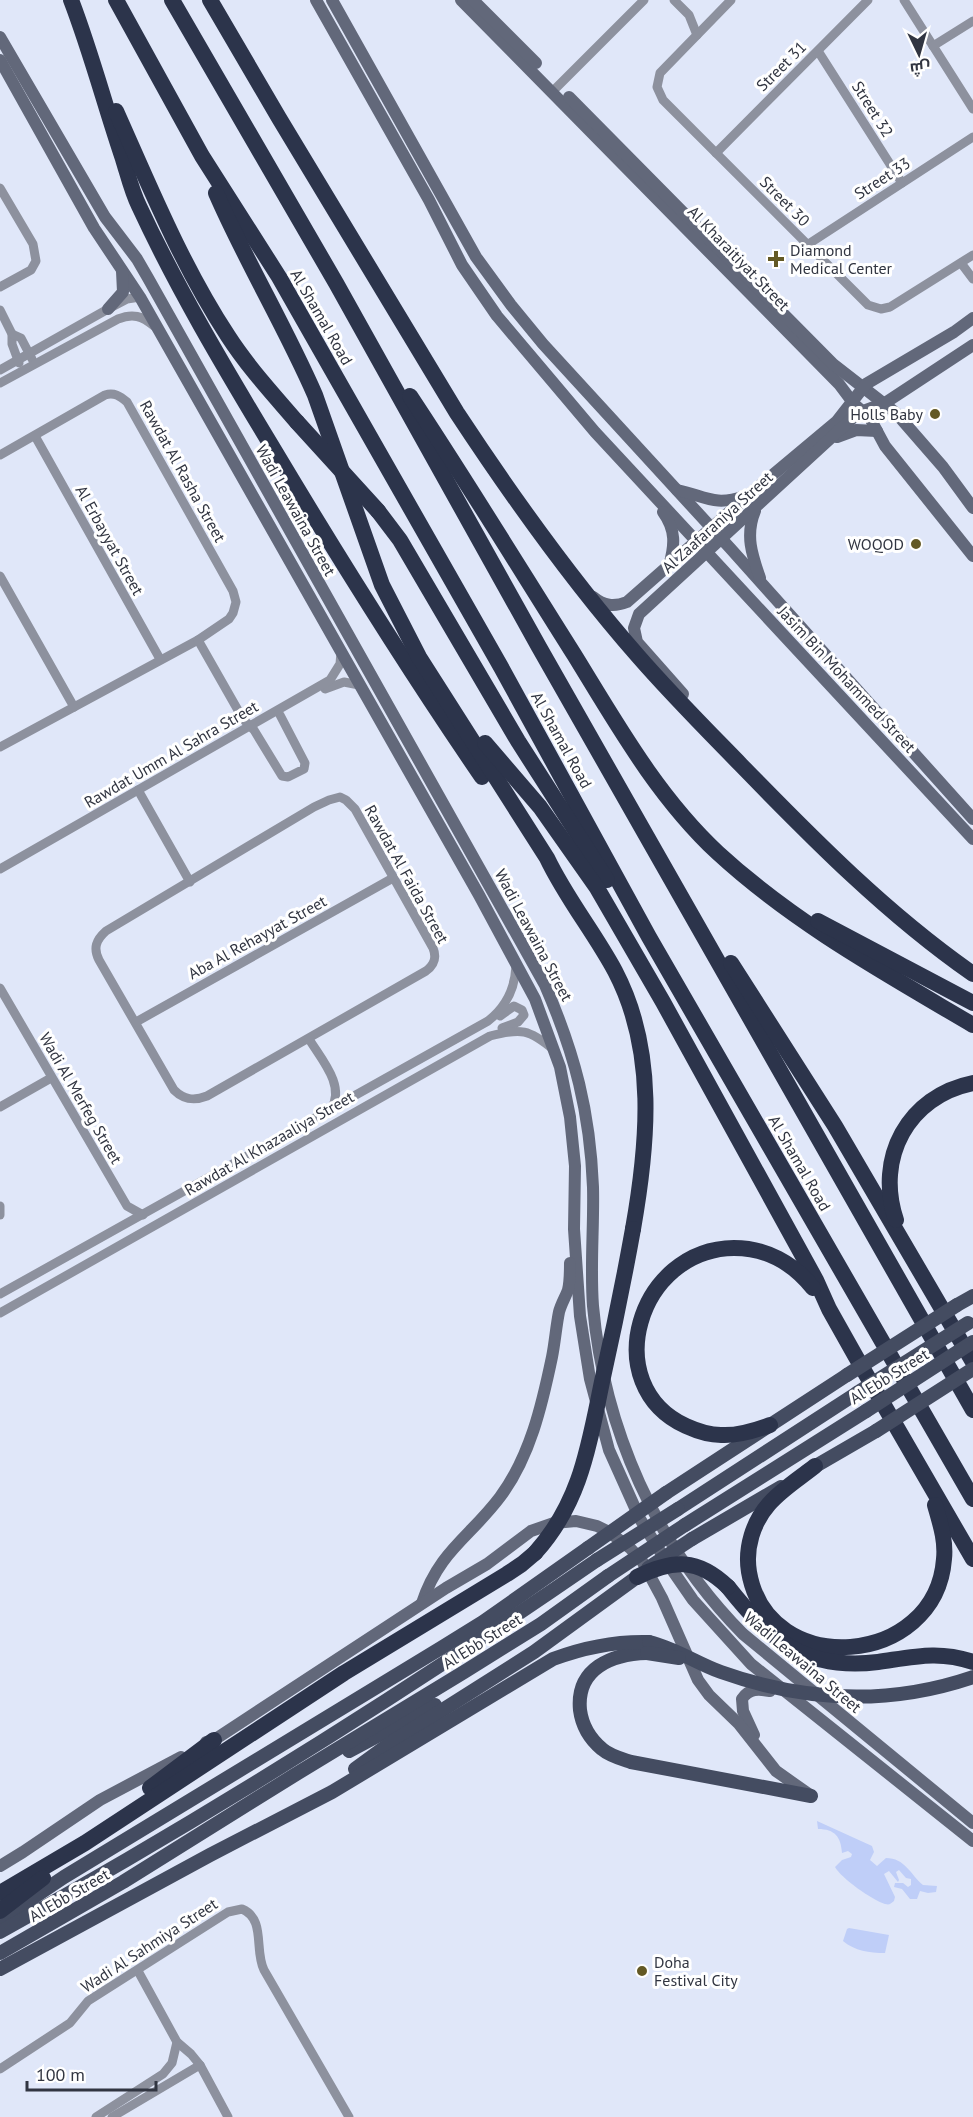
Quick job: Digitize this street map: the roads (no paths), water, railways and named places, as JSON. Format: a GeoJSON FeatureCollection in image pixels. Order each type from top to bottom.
{"type":"FeatureCollection","features":[{"type":"Feature","properties":{"kind":"highway"},"geometry":{"type":"LineString","coordinates":[[0,1893],[85,1843],[268,1721],[507,1574],[535,1553],[551,1535],[562,1518],[582,1468],[618,1306],[643,1176],[646,1140],[647,1105],[642,1052],[616,974],[558,880],[513,821],[441,717],[341,561],[203,327],[138,204],[71,0]]}},
{"type":"Feature","properties":{"kind":"highway","name":"Al Shamal Road"},"geometry":{"type":"LineString","coordinates":[[116,0],[202,156],[279,277],[501,667],[639,919],[973,1499]]}},
{"type":"Feature","properties":{"kind":"highway","name":"Al Shamal Road"},"geometry":{"type":"LineString","coordinates":[[171,0],[336,283],[539,647],[973,1410]]}},
{"type":"Feature","properties":{"kind":"highway"},"geometry":{"type":"LineString","coordinates":[[210,0],[457,413],[484,455],[585,591],[638,655],[803,829],[880,902],[973,974]]}},
{"type":"Feature","properties":{"kind":"highway"},"geometry":{"type":"LineString","coordinates":[[90,53],[168,226],[201,291],[242,355],[297,422],[378,511],[400,540],[482,682],[587,850],[605,878],[639,919]]}},
{"type":"Feature","properties":{"kind":"highway"},"geometry":{"type":"LineString","coordinates":[[202,156],[230,225],[315,395],[382,585],[419,657],[547,858],[558,880]]}},
{"type":"Feature","properties":{"kind":"highway"},"geometry":{"type":"LineString","coordinates":[[336,283],[455,464],[647,772],[681,815],[717,852],[779,903],[831,940],[973,1025]]}},
{"type":"Feature","properties":{"kind":"highway"},"geometry":{"type":"LineString","coordinates":[[419,657],[495,756],[540,807],[597,888],[737,1136],[816,1280],[829,1309],[973,1559]]}},
{"type":"Feature","properties":{"kind":"highway"},"geometry":{"type":"LineString","coordinates":[[779,903],[862,943],[973,1003]]}},
{"type":"Feature","properties":{"kind":"highway"},"geometry":{"type":"LineString","coordinates":[[694,918],[731,963],[759,1005],[835,1126],[973,1362]]}},
{"type":"Feature","properties":{"kind":"highway"},"geometry":{"type":"LineString","coordinates":[[902,1238],[894,1214],[890,1184],[890,1170],[896,1145],[908,1124],[926,1104],[952,1089],[973,1083]]}},
{"type":"Feature","properties":{"kind":"highway"},"geometry":{"type":"LineString","coordinates":[[770,1425],[735,1435],[710,1434],[694,1430],[678,1422],[655,1403],[642,1376],[638,1349],[639,1326],[647,1302],[663,1279],[684,1262],[710,1250],[739,1248],[766,1253],[792,1266],[810,1284],[829,1309]]}},
{"type":"Feature","properties":{"kind":"highway"},"geometry":{"type":"LineString","coordinates":[[815,1466],[776,1497],[762,1513],[750,1542],[748,1554],[750,1578],[763,1606],[784,1629],[812,1643],[849,1648],[880,1642],[902,1629],[922,1611],[939,1581],[944,1558],[943,1536],[919,1466]]}},
{"type":"Feature","properties":{"kind":"highway"},"geometry":{"type":"LineString","coordinates":[[637,1577],[657,1568],[680,1563],[708,1571],[728,1587],[768,1633],[816,1658],[836,1663],[858,1664],[924,1655],[948,1656],[973,1662]]}},
{"type":"Feature","properties":{"kind":"highway"},"geometry":{"type":"LineString","coordinates":[[56,1859],[79,1838],[214,1740]]}},
{"type":"Feature","properties":{"kind":"highway"},"geometry":{"type":"LineString","coordinates":[[0,1911],[85,1843]]}},
{"type":"Feature","properties":{"kind":"main road"},"geometry":{"type":"LineString","coordinates":[[316,0],[473,283],[543,372],[697,541]]}},
{"type":"Feature","properties":{"kind":"main road"},"geometry":{"type":"LineString","coordinates":[[332,0],[487,274],[543,344],[712,528]]}},
{"type":"Feature","properties":{"kind":"main road","name":"Al Kharaitiyat Street"},"geometry":{"type":"LineString","coordinates":[[461,0],[555,89],[833,364],[885,403],[930,452],[973,508]]}},
{"type":"Feature","properties":{"kind":"main road","name":"Al Kharaitiyat Street"},"geometry":{"type":"LineString","coordinates":[[473,0],[555,89],[870,418],[885,446],[973,556]]}},
{"type":"Feature","properties":{"kind":"main road","name":"Wadi Leawaina Street"},"geometry":{"type":"LineString","coordinates":[[0,38],[105,217],[142,268],[535,965],[559,1018],[580,1082],[590,1143],[593,1191],[591,1259],[595,1327],[610,1402],[626,1454],[645,1498],[690,1571],[724,1615],[743,1634],[973,1823]]}},
{"type":"Feature","properties":{"kind":"main road","name":"Wadi Leawaina Street"},"geometry":{"type":"LineString","coordinates":[[0,60],[94,228],[140,297],[535,999],[556,1052],[565,1088],[573,1139],[574,1229],[584,1350],[603,1435],[619,1475],[651,1538],[693,1600],[751,1664],[973,1841]]}},
{"type":"Feature","properties":{"kind":"main road"},"geometry":{"type":"LineString","coordinates":[[108,309],[123,292],[121,267]]}},
{"type":"Feature","properties":{"kind":"main road"},"geometry":{"type":"LineString","coordinates":[[140,297],[147,299],[155,306],[226,424],[237,438]]}},
{"type":"Feature","properties":{"kind":"main road","name":"Al Zaafaraniya Street"},"geometry":{"type":"LineString","coordinates":[[585,591],[602,603],[612,605],[622,604],[631,598],[837,421],[863,387],[973,318]]}},
{"type":"Feature","properties":{"kind":"main road","name":"Al Zaafaraniya Street"},"geometry":{"type":"LineString","coordinates":[[742,766],[717,731],[640,646],[634,633],[637,618],[642,610],[757,508],[853,417],[885,403],[973,345]]}},
{"type":"Feature","properties":{"kind":"main road"},"geometry":{"type":"LineString","coordinates":[[828,441],[856,430],[877,431]]}},
{"type":"Feature","properties":{"kind":"main road"},"geometry":{"type":"LineString","coordinates":[[648,488],[672,529],[674,547],[669,566]]}},
{"type":"Feature","properties":{"kind":"main road"},"geometry":{"type":"LineString","coordinates":[[676,489],[718,502],[730,501],[751,493]]}},
{"type":"Feature","properties":{"kind":"main road"},"geometry":{"type":"LineString","coordinates":[[757,508],[749,536],[761,582]]}},
{"type":"Feature","properties":{"kind":"main road","name":"Jasim Bin Mohammed Street"},"geometry":{"type":"LineString","coordinates":[[712,528],[973,819]]}},
{"type":"Feature","properties":{"kind":"main road","name":"Jasim Bin Mohammed Street"},"geometry":{"type":"LineString","coordinates":[[697,541],[973,840]]}},
{"type":"Feature","properties":{"kind":"main road"},"geometry":{"type":"LineString","coordinates":[[422,1603],[442,1562],[499,1498],[528,1447],[552,1359],[559,1312],[568,1289],[574,1229]]}},
{"type":"Feature","properties":{"kind":"main road"},"geometry":{"type":"LineString","coordinates":[[0,1920],[64,1877],[483,1622],[666,1493],[973,1296]]}},
{"type":"Feature","properties":{"kind":"main road","name":"Al Ebb Street"},"geometry":{"type":"LineString","coordinates":[[0,1932],[183,1827],[267,1775],[473,1644],[597,1560],[971,1322]]}},
{"type":"Feature","properties":{"kind":"main road","name":"Al Ebb Street"},"geometry":{"type":"LineString","coordinates":[[0,1953],[123,1882],[541,1624],[685,1525],[973,1342]]}},
{"type":"Feature","properties":{"kind":"main road"},"geometry":{"type":"LineString","coordinates":[[332,1792],[344,1778],[367,1760],[549,1641],[692,1539],[876,1431],[973,1369]]}},
{"type":"Feature","properties":{"kind":"main road"},"geometry":{"type":"LineString","coordinates":[[0,1866],[100,1800],[169,1764],[202,1743],[214,1740],[422,1603],[487,1564],[518,1540],[541,1527],[567,1521],[597,1526],[618,1538],[642,1561],[657,1588],[698,1680],[709,1695],[739,1724],[760,1749]]}},
{"type":"Feature","properties":{"kind":"main road"},"geometry":{"type":"LineString","coordinates":[[0,1969],[210,1855],[332,1792],[553,1659],[579,1649],[628,1641],[648,1648]]}},
{"type":"Feature","properties":{"kind":"main road"},"geometry":{"type":"LineString","coordinates":[[811,1796],[632,1762],[603,1750],[584,1725],[580,1706],[580,1695],[584,1682],[591,1672],[608,1660],[648,1648],[664,1646],[693,1660],[765,1687],[803,1694],[840,1697],[878,1696],[922,1691],[973,1677]]}},
{"type":"Feature","properties":{"kind":"main road"},"geometry":{"type":"LineString","coordinates":[[790,1697],[774,1691],[758,1689],[748,1692],[742,1699],[743,1711],[767,1761],[776,1771],[811,1796]]}},
{"type":"Feature","properties":{"kind":"main road"},"geometry":{"type":"LineString","coordinates":[[293,1776],[343,1754],[456,1694],[473,1691]]}},
{"type":"Feature","properties":{"kind":"street"},"geometry":{"type":"LineString","coordinates":[[555,89],[644,0]]}},
{"type":"Feature","properties":{"kind":"street"},"geometry":{"type":"LineString","coordinates":[[674,0],[689,15],[697,35]]}},
{"type":"Feature","properties":{"kind":"street","name":"Street 30"},"geometry":{"type":"LineString","coordinates":[[731,0],[663,69],[658,77],[657,87],[663,100],[864,302],[876,308],[890,307],[973,255]]}},
{"type":"Feature","properties":{"kind":"street","name":"Street 31"},"geometry":{"type":"LineString","coordinates":[[716,153],[868,0]]}},
{"type":"Feature","properties":{"kind":"street"},"geometry":{"type":"LineString","coordinates":[[904,0],[973,110]]}},
{"type":"Feature","properties":{"kind":"street"},"geometry":{"type":"LineString","coordinates":[[933,46],[973,21]]}},
{"type":"Feature","properties":{"kind":"street","name":"Street 32"},"geometry":{"type":"LineString","coordinates":[[818,51],[902,183]]}},
{"type":"Feature","properties":{"kind":"street","name":"Street 33"},"geometry":{"type":"LineString","coordinates":[[807,245],[973,137]]}},
{"type":"Feature","properties":{"kind":"street"},"geometry":{"type":"LineString","coordinates":[[0,188],[33,244],[36,256],[35,266],[31,270],[0,287]]}},
{"type":"Feature","properties":{"kind":"street"},"geometry":{"type":"LineString","coordinates":[[961,263],[973,279]]}},
{"type":"Feature","properties":{"kind":"street"},"geometry":{"type":"LineString","coordinates":[[0,370],[127,299],[140,297]]}},
{"type":"Feature","properties":{"kind":"street"},"geometry":{"type":"LineString","coordinates":[[0,310],[12,334],[12,344],[22,370]]}},
{"type":"Feature","properties":{"kind":"street"},"geometry":{"type":"LineString","coordinates":[[0,383],[127,315],[141,316],[156,327]]}},
{"type":"Feature","properties":{"kind":"street"},"geometry":{"type":"LineString","coordinates":[[12,334],[21,338],[35,363]]}},
{"type":"Feature","properties":{"kind":"street","name":"Rawdat Al Rasha Street"},"geometry":{"type":"LineString","coordinates":[[0,455],[105,395],[118,395],[127,402],[236,598],[235,609],[229,619],[198,640],[0,747]]}},
{"type":"Feature","properties":{"kind":"street","name":"Al Erbayyat Street"},"geometry":{"type":"LineString","coordinates":[[34,436],[160,659]]}},
{"type":"Feature","properties":{"kind":"street"},"geometry":{"type":"LineString","coordinates":[[0,576],[74,707]]}},
{"type":"Feature","properties":{"kind":"street"},"geometry":{"type":"LineString","coordinates":[[198,640],[282,776],[288,777],[304,769],[305,763],[280,715]]}},
{"type":"Feature","properties":{"kind":"street","name":"Rawdat Umm Al Sahra Street"},"geometry":{"type":"LineString","coordinates":[[0,869],[252,728],[330,680],[340,664],[340,652]]}},
{"type":"Feature","properties":{"kind":"street","name":"Rawdat Umm Al Sahra Street"},"geometry":{"type":"LineString","coordinates":[[252,728],[333,685],[349,682],[359,685]]}},
{"type":"Feature","properties":{"kind":"street"},"geometry":{"type":"LineString","coordinates":[[139,792],[189,882]]}},
{"type":"Feature","properties":{"kind":"street","name":"Rawdat Umm Al Sahra Street"},"geometry":{"type":"LineString","coordinates":[[0,875],[139,792]]}},
{"type":"Feature","properties":{"kind":"street","name":"Rawdat Al Faida Street"},"geometry":{"type":"LineString","coordinates":[[340,797],[355,809],[393,878],[436,954],[433,964],[426,971],[207,1096],[191,1099],[182,1097],[174,1090],[96,951],[96,942],[106,931],[314,807],[340,797]]}},
{"type":"Feature","properties":{"kind":"street","name":"Aba Al Rehayyat Street"},"geometry":{"type":"LineString","coordinates":[[136,1022],[393,878]]}},
{"type":"Feature","properties":{"kind":"street","name":"Rawdat Al Khazaaliya Street"},"geometry":{"type":"LineString","coordinates":[[0,1294],[481,1026],[495,1016],[506,1003],[513,988],[516,963]]}},
{"type":"Feature","properties":{"kind":"street","name":"Wadi Al Merfeg Street"},"geometry":{"type":"LineString","coordinates":[[0,988],[122,1207],[123,1225]]}},
{"type":"Feature","properties":{"kind":"street","name":"Wadi Al Merfeg Street"},"geometry":{"type":"LineString","coordinates":[[0,999],[127,1206],[130,1210],[142,1215]]}},
{"type":"Feature","properties":{"kind":"street"},"geometry":{"type":"LineString","coordinates":[[481,1026],[497,1019],[514,1006],[522,1010],[524,1015],[522,1019],[497,1030],[490,1036]]}},
{"type":"Feature","properties":{"kind":"street","name":"Rawdat Al Khazaaliya Street"},"geometry":{"type":"LineString","coordinates":[[0,1313],[490,1036],[512,1030],[525,1031],[537,1036],[556,1052]]}},
{"type":"Feature","properties":{"kind":"street"},"geometry":{"type":"LineString","coordinates":[[309,1039],[334,1082],[336,1095],[331,1109]]}},
{"type":"Feature","properties":{"kind":"street"},"geometry":{"type":"LineString","coordinates":[[0,1107],[49,1079]]}},
{"type":"Feature","properties":{"kind":"street"},"geometry":{"type":"LineString","coordinates":[[334,1082],[349,1091],[360,1092]]}},
{"type":"Feature","properties":{"kind":"street"},"geometry":{"type":"LineString","coordinates":[[0,1206],[0,1215]]}},
{"type":"Feature","properties":{"kind":"street","name":"Wadi Al Sahmiya Street"},"geometry":{"type":"LineString","coordinates":[[0,2069],[70,2023],[88,2001],[228,1912],[238,1909],[247,1911],[256,1922],[260,1960],[264,1970],[349,2117]]}},
{"type":"Feature","properties":{"kind":"street"},"geometry":{"type":"LineString","coordinates":[[138,1971],[177,2042],[200,2065],[228,2117]]}},
{"type":"Feature","properties":{"kind":"street"},"geometry":{"type":"LineString","coordinates":[[96,2117],[163,2074],[175,2056],[177,2042]]}},
{"type":"Feature","properties":{"kind":"street"},"geometry":{"type":"LineString","coordinates":[[112,2117],[200,2065]]}},
{"type":"Feature","properties":{"kind":"place","name":"Diamond Medical Center"},"geometry":{"type":"Point","coordinates":[776,259]}},
{"type":"Feature","properties":{"kind":"place","name":"Holls Baby"},"geometry":{"type":"Point","coordinates":[935,414]}},
{"type":"Feature","properties":{"kind":"place","name":"WOQOD"},"geometry":{"type":"Point","coordinates":[916,544]}},
{"type":"Feature","properties":{"kind":"place","name":"Doha Festival City"},"geometry":{"type":"Point","coordinates":[642,1971]}}]}
